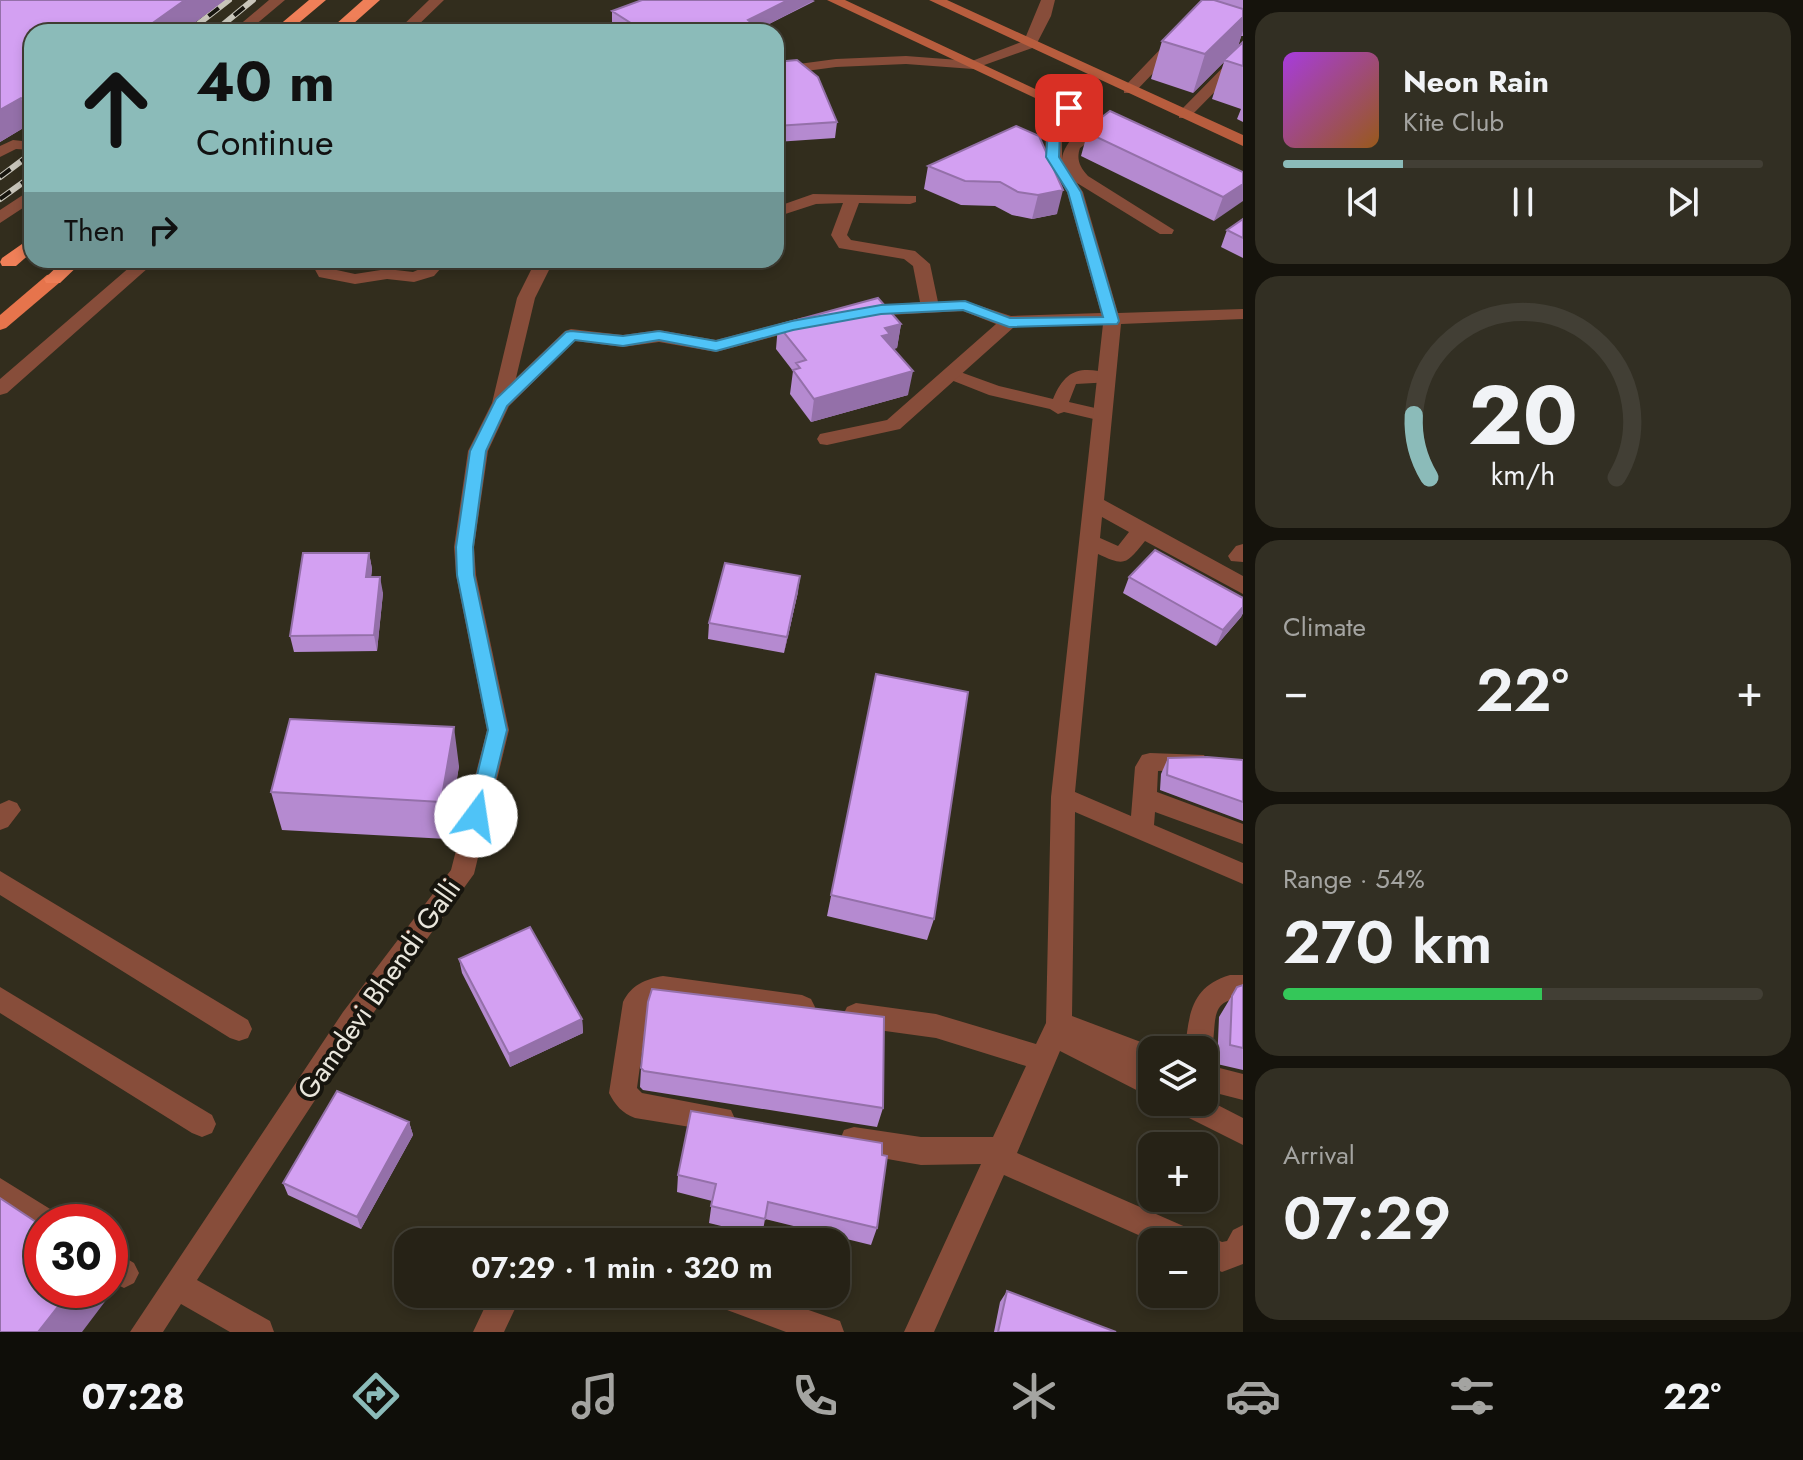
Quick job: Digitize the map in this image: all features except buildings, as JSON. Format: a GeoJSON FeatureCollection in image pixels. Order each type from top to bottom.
{"type":"FeatureCollection","features":[{"type":"Feature","properties":{"kind":"highway"},"geometry":{"type":"LineString","coordinates":[[289,24],[318,0]]}},
{"type":"Feature","properties":{"kind":"highway"},"geometry":{"type":"LineString","coordinates":[[344,24],[372,0]]}},
{"type":"Feature","properties":{"kind":"highway"},"geometry":{"type":"LineString","coordinates":[[5,266],[24,250]]}},
{"type":"Feature","properties":{"kind":"highway"},"geometry":{"type":"LineString","coordinates":[[0,324],[66,268]]}},
{"type":"Feature","properties":{"kind":"main road"},"geometry":{"type":"LineString","coordinates":[[834,0],[1131,138]]}},
{"type":"Feature","properties":{"kind":"main road"},"geometry":{"type":"LineString","coordinates":[[936,0],[1243,141]]}},
{"type":"Feature","properties":{"kind":"street"},"geometry":{"type":"LineString","coordinates":[[248,24],[278,0]]}},
{"type":"Feature","properties":{"kind":"street"},"geometry":{"type":"LineString","coordinates":[[412,24],[437,0]]}},
{"type":"Feature","properties":{"kind":"street"},"geometry":{"type":"LineString","coordinates":[[784,70],[836,63],[906,60],[973,65],[1030,44],[1048,0]]}},
{"type":"Feature","properties":{"kind":"street"},"geometry":{"type":"LineString","coordinates":[[1129,90],[1184,32]]}},
{"type":"Feature","properties":{"kind":"street"},"geometry":{"type":"LineString","coordinates":[[1184,115],[1243,55]]}},
{"type":"Feature","properties":{"kind":"street"},"geometry":{"type":"LineString","coordinates":[[919,1332],[1053,1039],[1063,797],[1112,321],[1075,192],[1053,157],[1054,131],[1069,108]]}},
{"type":"Feature","properties":{"kind":"street"},"geometry":{"type":"LineString","coordinates":[[1103,125],[1078,139],[1070,155],[1072,167],[1082,179],[1166,230]]}},
{"type":"Feature","properties":{"kind":"street"},"geometry":{"type":"LineString","coordinates":[[853,198],[839,235],[845,244],[909,255],[921,264],[930,307]]}},
{"type":"Feature","properties":{"kind":"street"},"geometry":{"type":"LineString","coordinates":[[784,210],[813,199],[910,199]]}},
{"type":"Feature","properties":{"kind":"street"},"geometry":{"type":"LineString","coordinates":[[0,218],[24,200]]}},
{"type":"Feature","properties":{"kind":"street"},"geometry":{"type":"LineString","coordinates":[[0,389],[139,268]]}},
{"type":"Feature","properties":{"kind":"street"},"geometry":{"type":"LineString","coordinates":[[323,268],[325,273],[355,279],[387,274],[414,277],[432,268]]}},
{"type":"Feature","properties":{"kind":"street"},"geometry":{"type":"LineString","coordinates":[[501,403],[526,298],[541,268]]}},
{"type":"Feature","properties":{"kind":"street"},"geometry":{"type":"LineString","coordinates":[[501,403],[571,335],[623,341],[659,336],[716,346],[829,318],[881,309],[930,307],[965,306],[1009,322],[1112,321],[1243,314]]}},
{"type":"Feature","properties":{"kind":"street"},"geometry":{"type":"LineString","coordinates":[[827,439],[893,425],[1009,322]]}},
{"type":"Feature","properties":{"kind":"street","name":"Gamdevi Bhendi Galli"},"geometry":{"type":"LineString","coordinates":[[145,1332],[352,1021],[462,874],[498,730],[466,575],[464,547],[478,451],[501,403]]}},
{"type":"Feature","properties":{"kind":"street"},"geometry":{"type":"LineString","coordinates":[[1093,503],[1243,586]]}},
{"type":"Feature","properties":{"kind":"street"},"geometry":{"type":"LineString","coordinates":[[1089,542],[1121,556],[1142,530]]}},
{"type":"Feature","properties":{"kind":"street"},"geometry":{"type":"LineString","coordinates":[[1142,831],[1150,762],[1197,762]]}},
{"type":"Feature","properties":{"kind":"street"},"geometry":{"type":"LineString","coordinates":[[1063,797],[1243,874]]}},
{"type":"Feature","properties":{"kind":"street"},"geometry":{"type":"LineString","coordinates":[[1145,798],[1243,834]]}},
{"type":"Feature","properties":{"kind":"street"},"geometry":{"type":"LineString","coordinates":[[0,882],[239,1029]]}},
{"type":"Feature","properties":{"kind":"street"},"geometry":{"type":"LineString","coordinates":[[1200,1036],[1202,1013],[1209,996],[1220,989],[1243,987]]}},
{"type":"Feature","properties":{"kind":"street"},"geometry":{"type":"LineString","coordinates":[[749,1123],[635,1105],[626,1099],[623,1093],[633,1010],[641,996],[663,988],[1053,1039],[1138,1055]]}},
{"type":"Feature","properties":{"kind":"street"},"geometry":{"type":"LineString","coordinates":[[0,999],[202,1124]]}},
{"type":"Feature","properties":{"kind":"street"},"geometry":{"type":"LineString","coordinates":[[1053,1039],[1138,1078]]}},
{"type":"Feature","properties":{"kind":"street"},"geometry":{"type":"LineString","coordinates":[[1218,1081],[1243,1087]]}},
{"type":"Feature","properties":{"kind":"street"},"geometry":{"type":"LineString","coordinates":[[1212,1116],[1243,1132]]}},
{"type":"Feature","properties":{"kind":"street"},"geometry":{"type":"LineString","coordinates":[[827,1136],[921,1151],[1001,1154],[1157,1228]]}},
{"type":"Feature","properties":{"kind":"street"},"geometry":{"type":"LineString","coordinates":[[0,1192],[24,1208]]}},
{"type":"Feature","properties":{"kind":"street"},"geometry":{"type":"LineString","coordinates":[[1218,1255],[1222,1257],[1237,1252],[1243,1240]]}},
{"type":"Feature","properties":{"kind":"street"},"geometry":{"type":"LineString","coordinates":[[178,1286],[259,1332]]}},
{"type":"Feature","properties":{"kind":"street"},"geometry":{"type":"LineString","coordinates":[[488,1332],[500,1308]]}},
{"type":"Feature","properties":{"kind":"street"},"geometry":{"type":"LineString","coordinates":[[753,1308],[797,1327],[829,1332]]}},
{"type":"Feature","properties":{"kind":"lane"},"geometry":{"type":"LineString","coordinates":[[0,153],[13,144],[24,145]]}},
{"type":"Feature","properties":{"kind":"lane"},"geometry":{"type":"LineString","coordinates":[[952,374],[995,391],[1058,408],[1102,415]]}},
{"type":"Feature","properties":{"kind":"lane"},"geometry":{"type":"LineString","coordinates":[[1058,408],[1069,381],[1077,377],[1106,378]]}},
{"type":"Feature","properties":{"kind":"railway"},"geometry":{"type":"LineString","coordinates":[[198,24],[229,0]]}},
{"type":"Feature","properties":{"kind":"railway"},"geometry":{"type":"LineString","coordinates":[[224,24],[253,0]]}},
{"type":"Feature","properties":{"kind":"railway"},"geometry":{"type":"LineString","coordinates":[[0,177],[24,159]]}},
{"type":"Feature","properties":{"kind":"railway"},"geometry":{"type":"LineString","coordinates":[[0,199],[24,182]]}},
{"type":"Feature","properties":{"kind":"route"},"geometry":{"type":"LineString","coordinates":[[476,816],[498,730],[466,575],[464,547],[478,451],[501,403],[571,335],[623,341],[659,336],[716,346],[792,325],[881,309],[965,306],[1009,322],[1112,321],[1075,192],[1053,157],[1054,131],[1069,108]]}}]}
